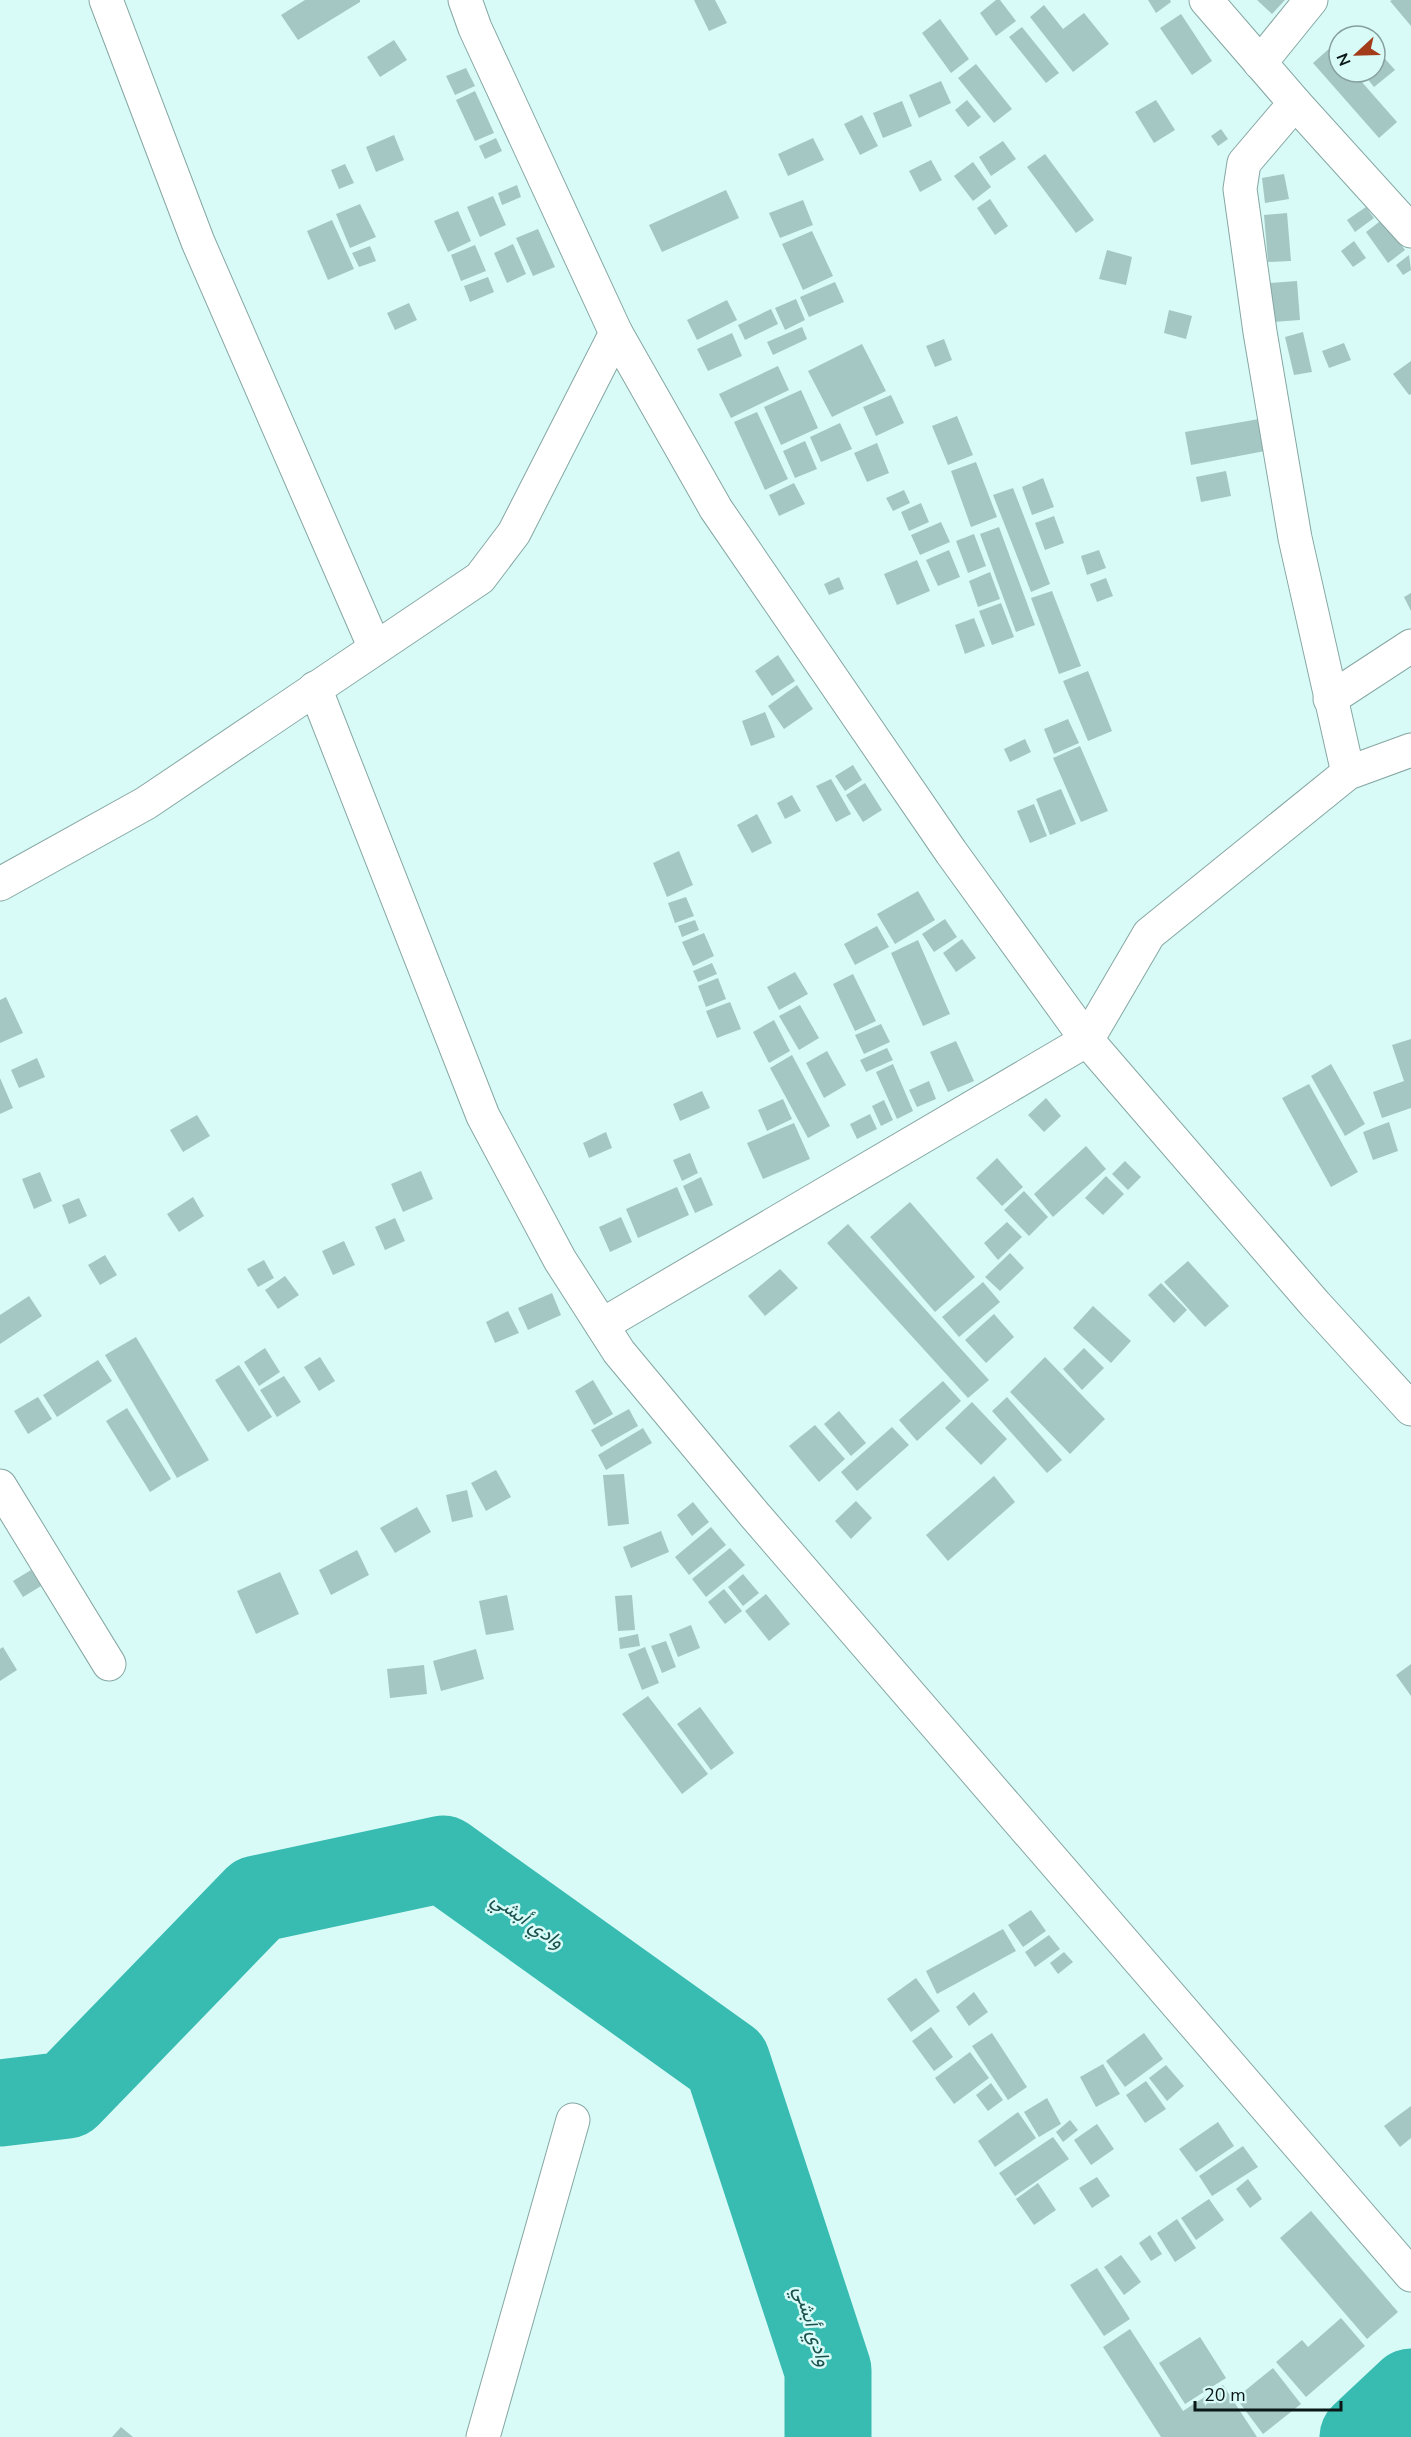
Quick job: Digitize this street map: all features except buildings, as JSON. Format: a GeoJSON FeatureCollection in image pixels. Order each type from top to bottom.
{"type":"FeatureCollection","features":[{"type":"Feature","properties":{"kind":"street"},"geometry":{"type":"LineString","coordinates":[[106,0],[198,242],[375,648]]}},
{"type":"Feature","properties":{"kind":"street"},"geometry":{"type":"LineString","coordinates":[[465,0],[475,28],[616,333],[716,509],[951,852],[1087,1040],[1315,1304],[1411,1409]]}},
{"type":"Feature","properties":{"kind":"street"},"geometry":{"type":"LineString","coordinates":[[1206,0],[1295,103],[1411,231]]}},
{"type":"Feature","properties":{"kind":"street"},"geometry":{"type":"LineString","coordinates":[[1260,63],[1311,0]]}},
{"type":"Feature","properties":{"kind":"street"},"geometry":{"type":"LineString","coordinates":[[1295,103],[1244,163],[1240,189],[1260,332],[1295,538],[1348,773]]}},
{"type":"Feature","properties":{"kind":"street"},"geometry":{"type":"LineString","coordinates":[[0,884],[146,803],[480,578],[514,533],[616,333]]}},
{"type":"Feature","properties":{"kind":"street"},"geometry":{"type":"LineString","coordinates":[[1330,699],[1411,646]]}},
{"type":"Feature","properties":{"kind":"street"},"geometry":{"type":"LineString","coordinates":[[315,688],[483,1116],[560,1260],[619,1353],[753,1513],[1411,2275]]}},
{"type":"Feature","properties":{"kind":"street"},"geometry":{"type":"LineString","coordinates":[[602,1325],[1087,1040],[1149,934],[1348,773],[1411,750]]}},
{"type":"Feature","properties":{"kind":"street"},"geometry":{"type":"LineString","coordinates":[[0,1486],[109,1664]]}},
{"type":"Feature","properties":{"kind":"street"},"geometry":{"type":"LineString","coordinates":[[483,2437],[573,2120]]}},
{"type":"Feature","properties":{"kind":"waterway","name":"وادي أبشي"},"geometry":{"type":"LineString","coordinates":[[0,2103],[67,2095],[257,1899],[443,1859],[727,2062],[828,2370],[828,2437]]}},
{"type":"Feature","properties":{"kind":"waterway"},"geometry":{"type":"LineString","coordinates":[[1363,2437],[1411,2392]]}}]}
